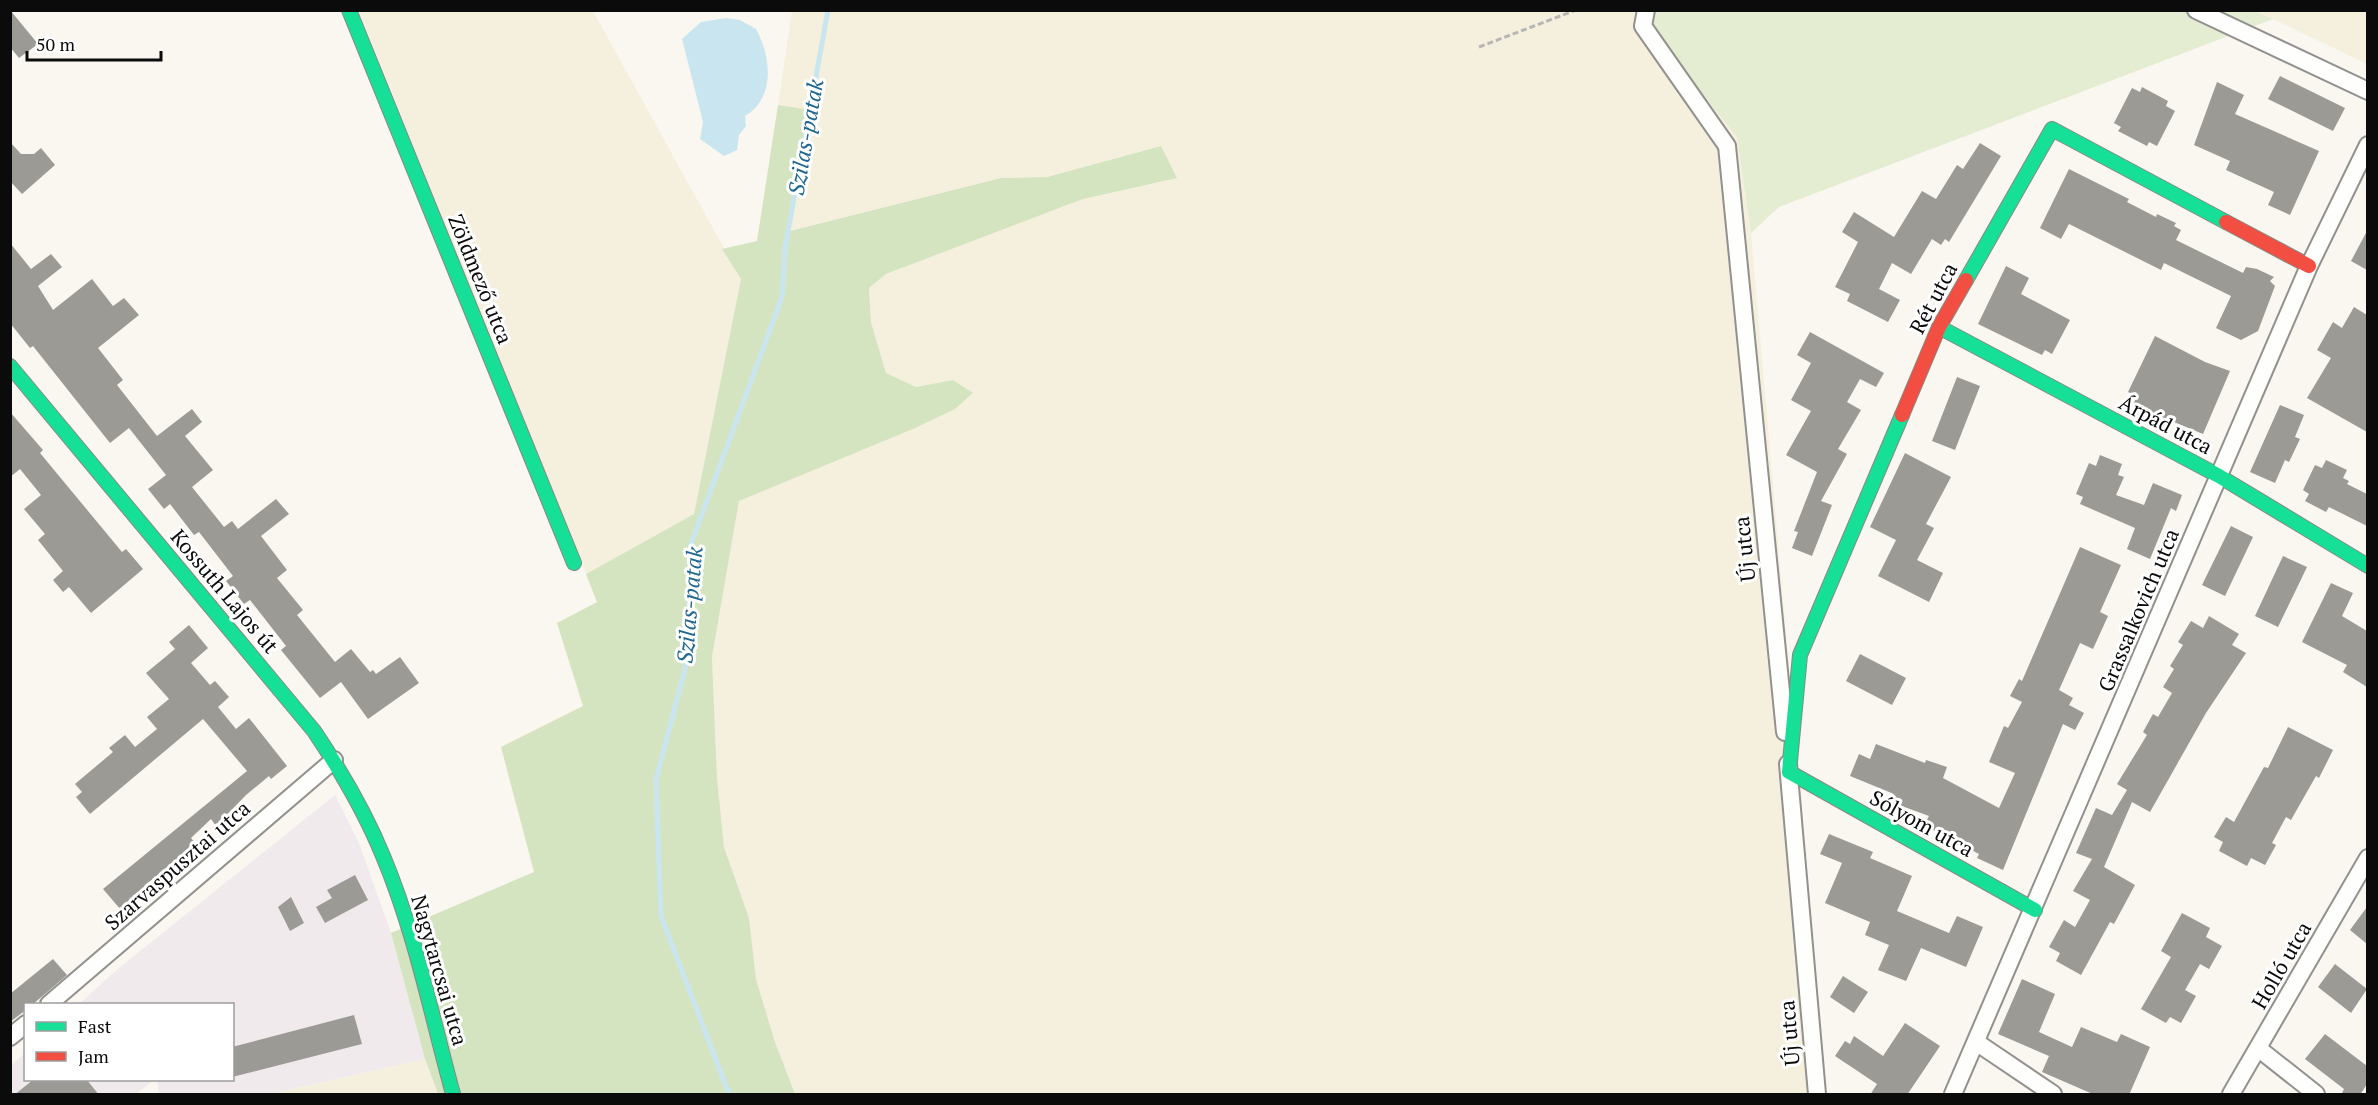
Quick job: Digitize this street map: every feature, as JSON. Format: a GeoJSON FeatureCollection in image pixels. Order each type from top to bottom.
{"type":"FeatureCollection","features":[{"type":"Feature","properties":{"kind":"street","name":"Zöldmező utca"},"geometry":{"type":"LineString","coordinates":[[349,10],[574,563]]}},
{"type":"Feature","properties":{"kind":"street"},"geometry":{"type":"LineString","coordinates":[[2196,10],[2367,91]]}},
{"type":"Feature","properties":{"kind":"street","name":"Új utca"},"geometry":{"type":"LineString","coordinates":[[1644,18],[1727,146],[1789,772],[1817,1095]]}},
{"type":"Feature","properties":{"kind":"street","name":"Rét utca"},"geometry":{"type":"LineString","coordinates":[[1789,772],[1800,655],[1939,327],[2052,129],[2309,266]]}},
{"type":"Feature","properties":{"kind":"street","name":"Grassalkovich utca"},"geometry":{"type":"LineString","coordinates":[[1953,1095],[2309,266],[2367,145]]}},
{"type":"Feature","properties":{"kind":"street","name":"Árpád utca"},"geometry":{"type":"LineString","coordinates":[[1939,327],[2219,476],[2367,566]]}},
{"type":"Feature","properties":{"kind":"street","name":"Kossuth Lajos út"},"geometry":{"type":"LineString","coordinates":[[10,366],[314,731],[334,760],[384,857]]}},
{"type":"Feature","properties":{"kind":"street","name":"Szarvaspusztai utca"},"geometry":{"type":"LineString","coordinates":[[51,1003],[334,760]]}},
{"type":"Feature","properties":{"kind":"street","name":"Sólyom utca"},"geometry":{"type":"LineString","coordinates":[[1789,772],[2034,910]]}},
{"type":"Feature","properties":{"kind":"street","name":"Nagytarcsai utca"},"geometry":{"type":"LineString","coordinates":[[384,857],[396,891],[453,1095]]}},
{"type":"Feature","properties":{"kind":"street","name":"Holló utca"},"geometry":{"type":"LineString","coordinates":[[2231,1095],[2367,858]]}},
{"type":"Feature","properties":{"kind":"street"},"geometry":{"type":"LineString","coordinates":[[10,1037],[24,1026]]}},
{"type":"Feature","properties":{"kind":"street"},"geometry":{"type":"LineString","coordinates":[[1976,1041],[2053,1095]]}},
{"type":"Feature","properties":{"kind":"street"},"geometry":{"type":"LineString","coordinates":[[2259,1049],[2316,1095]]}},
{"type":"Feature","properties":{"kind":"path"},"geometry":{"type":"LineString","coordinates":[[1479,47],[1576,10]]}},
{"type":"Feature","properties":{"kind":"shaded area"},"geometry":{"type":"Polygon","coordinates":[[[359,11],[593,11],[741,279],[694,514],[586,574],[359,11]]]}},
{"type":"Feature","properties":{"kind":"shaded area"},"geometry":{"type":"Polygon","coordinates":[[[792,11],[1636,11],[1737,137],[1751,233],[1826,1094],[795,1094],[775,1042],[756,979],[749,918],[724,847],[717,778],[712,657],[739,501],[913,429],[973,394],[953,380],[916,387],[886,373],[871,322],[869,288],[886,274],[1083,199],[1177,177],[1160,146],[1047,177],[1001,178],[790,231],[811,111],[778,105],[792,11]]]}},
{"type":"Feature","properties":{"kind":"shaded area"},"geometry":{"type":"Polygon","coordinates":[[[2251,11],[2367,11],[2367,64],[2273,19],[2251,11]]]}},
{"type":"Feature","properties":{"kind":"shaded area"},"geometry":{"type":"Polygon","coordinates":[[[335,795],[359,843],[391,933],[425,1059],[271,1094],[159,1094],[157,1081],[234,1081],[234,1003],[80,1003],[119,968],[335,795]]]}},
{"type":"Feature","properties":{"kind":"shaded area"},"geometry":{"type":"Polygon","coordinates":[[[24,1054],[24,1081],[153,1081],[136,1094],[11,1094],[10,1066],[24,1054]]]}},
{"type":"Feature","properties":{"kind":"shaded area"},"geometry":{"type":"Polygon","coordinates":[[[425,1059],[438,1094],[271,1094],[425,1059]]]}},
{"type":"Feature","properties":{"kind":"green space"},"geometry":{"type":"Polygon","coordinates":[[[2251,10],[2273,19],[1779,207],[1751,233],[1737,137],[1636,11],[2251,10]]]}},
{"type":"Feature","properties":{"kind":"green space"},"geometry":{"type":"Polygon","coordinates":[[[778,105],[811,110],[790,231],[1001,178],[1047,177],[1161,146],[1177,178],[1083,199],[886,274],[869,288],[871,322],[886,373],[916,387],[953,380],[973,393],[955,409],[913,429],[739,501],[712,657],[717,778],[724,847],[749,918],[756,979],[775,1042],[795,1094],[438,1094],[425,1059],[391,933],[534,872],[501,747],[583,706],[557,623],[597,602],[586,574],[694,514],[741,279],[722,249],[757,241],[778,105]]]}},
{"type":"Feature","properties":{"kind":"water"},"geometry":{"type":"Polygon","coordinates":[[[726,18],[740,20],[756,29],[765,51],[768,76],[762,99],[745,116],[746,126],[739,135],[737,150],[724,156],[700,139],[703,122],[682,39],[701,22],[726,18]]]}},
{"type":"Feature","properties":{"kind":"building"},"geometry":{"type":"Polygon","coordinates":[[[10,10],[38,44],[19,58],[10,47],[10,10]]]}},
{"type":"Feature","properties":{"kind":"building"},"geometry":{"type":"Polygon","coordinates":[[[2280,76],[2345,108],[2333,131],[2268,99],[2280,76]]]}},
{"type":"Feature","properties":{"kind":"building"},"geometry":{"type":"Polygon","coordinates":[[[2217,82],[2244,95],[2235,114],[2319,151],[2290,215],[2268,205],[2274,192],[2226,170],[2230,161],[2194,145],[2217,82]]]}},
{"type":"Feature","properties":{"kind":"building"},"geometry":{"type":"Polygon","coordinates":[[[2142,87],[2168,101],[2166,106],[2175,111],[2157,146],[2149,142],[2147,146],[2118,131],[2121,127],[2114,123],[2132,88],[2140,92],[2142,87]]]}},
{"type":"Feature","properties":{"kind":"building"},"geometry":{"type":"Polygon","coordinates":[[[10,142],[21,154],[34,154],[41,148],[55,165],[22,194],[10,181],[10,142]]]}},
{"type":"Feature","properties":{"kind":"building"},"geometry":{"type":"Polygon","coordinates":[[[1980,143],[2001,156],[1949,242],[1945,239],[1941,245],[1932,239],[1911,274],[1892,263],[1879,289],[1900,300],[1888,322],[1847,301],[1850,294],[1835,287],[1858,242],[1842,232],[1854,212],[1894,237],[1922,191],[1936,199],[1957,165],[1963,169],[1980,143]]]}},
{"type":"Feature","properties":{"kind":"building"},"geometry":{"type":"Polygon","coordinates":[[[2069,169],[2129,199],[2127,202],[2156,217],[2157,214],[2176,223],[2174,226],[2181,230],[2176,240],[2243,273],[2246,267],[2257,269],[2274,277],[2270,281],[2275,286],[2258,331],[2241,340],[2216,328],[2231,296],[2164,263],[2161,270],[2069,224],[2061,239],[2040,228],[2069,169]]]}},
{"type":"Feature","properties":{"kind":"building"},"geometry":{"type":"Polygon","coordinates":[[[2367,231],[2367,270],[2351,261],[2367,231]]]}},
{"type":"Feature","properties":{"kind":"building"},"geometry":{"type":"Polygon","coordinates":[[[10,243],[31,269],[51,254],[62,267],[38,286],[53,310],[92,279],[113,306],[124,298],[139,315],[98,348],[123,380],[117,385],[157,436],[192,409],[202,422],[185,436],[213,470],[192,487],[224,527],[232,521],[238,529],[276,499],[289,514],[261,536],[287,570],[277,578],[303,610],[297,615],[335,662],[351,649],[370,672],[373,670],[376,674],[400,657],[419,683],[368,719],[341,682],[320,698],[281,650],[286,646],[250,600],[244,604],[226,581],[233,576],[199,532],[194,535],[170,504],[164,509],[148,489],[166,475],[129,428],[110,443],[33,346],[30,348],[10,323],[10,243]]]}},
{"type":"Feature","properties":{"kind":"building"},"geometry":{"type":"Polygon","coordinates":[[[2006,266],[2029,278],[2021,294],[2070,320],[2052,354],[2045,350],[2042,355],[1978,324],[2006,266]]]}},
{"type":"Feature","properties":{"kind":"building"},"geometry":{"type":"Polygon","coordinates":[[[2354,307],[2367,315],[2367,432],[2307,398],[2331,358],[2317,350],[2333,322],[2342,328],[2354,307]]]}},
{"type":"Feature","properties":{"kind":"building"},"geometry":{"type":"Polygon","coordinates":[[[1810,332],[1884,373],[1876,387],[1860,379],[1847,402],[1861,410],[1838,449],[1847,454],[1821,501],[1832,505],[1812,556],[1792,548],[1798,532],[1794,531],[1817,472],[1786,455],[1811,411],[1791,400],[1811,363],[1797,355],[1810,332]]]}},
{"type":"Feature","properties":{"kind":"building"},"geometry":{"type":"Polygon","coordinates":[[[2155,336],[2205,362],[2230,371],[2203,434],[2133,405],[2137,396],[2128,392],[2155,336]]]}},
{"type":"Feature","properties":{"kind":"building"},"geometry":{"type":"Polygon","coordinates":[[[1957,377],[1980,386],[1955,450],[1932,441],[1957,377]]]}},
{"type":"Feature","properties":{"kind":"building"},"geometry":{"type":"Polygon","coordinates":[[[2280,405],[2304,415],[2295,437],[2300,439],[2289,462],[2285,460],[2275,483],[2250,472],[2280,405]]]}},
{"type":"Feature","properties":{"kind":"building"},"geometry":{"type":"Polygon","coordinates":[[[10,412],[43,450],[40,453],[122,552],[126,549],[143,569],[91,613],[69,587],[63,592],[53,580],[63,571],[38,540],[45,534],[24,509],[41,495],[20,469],[10,477],[10,412]]]}},
{"type":"Feature","properties":{"kind":"building"},"geometry":{"type":"Polygon","coordinates":[[[1905,453],[1951,477],[1926,524],[1934,528],[1917,560],[1943,573],[1929,602],[1878,576],[1896,540],[1870,527],[1905,453]]]}},
{"type":"Feature","properties":{"kind":"building"},"geometry":{"type":"Polygon","coordinates":[[[2100,455],[2122,464],[2118,475],[2124,477],[2116,495],[2144,505],[2153,483],[2182,495],[2176,511],[2171,508],[2150,559],[2127,549],[2135,528],[2080,504],[2083,497],[2076,494],[2089,463],[2096,466],[2100,455]]]}},
{"type":"Feature","properties":{"kind":"building"},"geometry":{"type":"Polygon","coordinates":[[[2326,460],[2347,470],[2343,478],[2349,481],[2347,484],[2367,494],[2367,526],[2329,507],[2326,512],[2305,501],[2309,494],[2303,490],[2315,465],[2322,468],[2326,460]]]}},
{"type":"Feature","properties":{"kind":"building"},"geometry":{"type":"Polygon","coordinates":[[[2231,526],[2253,537],[2225,596],[2202,585],[2231,526]]]}},
{"type":"Feature","properties":{"kind":"building"},"geometry":{"type":"Polygon","coordinates":[[[2080,547],[2121,565],[2100,612],[2108,616],[2093,649],[2080,643],[2059,690],[2073,698],[2069,705],[2084,713],[2075,730],[2063,724],[2003,870],[1977,858],[1979,854],[1924,825],[1929,816],[1899,805],[1901,800],[1893,797],[1894,794],[1850,776],[1859,754],[1870,759],[1876,744],[1925,763],[1926,760],[1947,767],[1943,778],[1999,808],[2015,773],[1989,762],[2004,726],[2008,728],[2022,702],[2010,696],[2019,679],[2022,681],[2080,547]]]}},
{"type":"Feature","properties":{"kind":"building"},"geometry":{"type":"Polygon","coordinates":[[[2283,556],[2307,567],[2278,627],[2255,616],[2283,556]]]}},
{"type":"Feature","properties":{"kind":"building"},"geometry":{"type":"Polygon","coordinates":[[[2331,583],[2353,593],[2342,616],[2367,631],[2367,687],[2343,672],[2347,665],[2302,642],[2331,583]]]}},
{"type":"Feature","properties":{"kind":"building"},"geometry":{"type":"Polygon","coordinates":[[[2209,616],[2239,634],[2232,645],[2246,653],[2206,713],[2150,812],[2132,802],[2104,867],[2135,885],[2114,924],[2110,922],[2081,975],[2056,961],[2060,953],[2049,947],[2064,920],[2075,927],[2090,900],[2073,891],[2092,859],[2076,853],[2096,808],[2112,815],[2127,790],[2117,784],[2147,735],[2143,732],[2153,714],[2158,717],[2172,693],[2163,687],[2174,669],[2170,666],[2183,645],[2178,642],[2191,621],[2203,628],[2209,616]]]}},
{"type":"Feature","properties":{"kind":"building"},"geometry":{"type":"Polygon","coordinates":[[[189,625],[208,648],[191,663],[210,685],[215,681],[229,697],[218,707],[236,729],[249,718],[287,766],[271,779],[269,776],[246,795],[216,826],[211,819],[191,838],[196,844],[144,886],[146,889],[121,910],[103,889],[247,771],[203,719],[90,814],[76,797],[82,792],[75,784],[113,752],[109,748],[125,735],[135,747],[157,729],[147,717],[169,699],[146,673],[175,649],[169,642],[189,625]]]}},
{"type":"Feature","properties":{"kind":"building"},"geometry":{"type":"Polygon","coordinates":[[[1860,654],[1906,678],[1892,705],[1846,681],[1860,654]]]}},
{"type":"Feature","properties":{"kind":"building"},"geometry":{"type":"Polygon","coordinates":[[[2288,727],[2333,750],[2319,778],[2316,776],[2291,820],[2286,817],[2272,843],[2276,845],[2265,865],[2251,858],[2247,866],[2219,851],[2223,842],[2214,837],[2226,817],[2234,822],[2264,767],[2268,768],[2288,727]]]}},
{"type":"Feature","properties":{"kind":"building"},"geometry":{"type":"Polygon","coordinates":[[[1829,834],[1873,852],[1870,858],[1912,876],[1897,911],[1949,933],[1957,916],[1983,927],[1966,967],[1921,948],[1906,981],[1878,970],[1889,945],[1865,935],[1870,922],[1825,903],[1842,863],[1820,854],[1829,834]]]}},
{"type":"Feature","properties":{"kind":"building"},"geometry":{"type":"Polygon","coordinates":[[[355,875],[368,900],[325,923],[316,907],[332,898],[327,890],[355,875]]]}},
{"type":"Feature","properties":{"kind":"building"},"geometry":{"type":"Polygon","coordinates":[[[291,897],[304,923],[290,931],[278,907],[291,897]]]}},
{"type":"Feature","properties":{"kind":"building"},"geometry":{"type":"Polygon","coordinates":[[[2367,907],[2367,944],[2350,930],[2367,907]]]}},
{"type":"Feature","properties":{"kind":"building"},"geometry":{"type":"Polygon","coordinates":[[[2182,913],[2210,928],[2206,937],[2222,946],[2209,969],[2200,964],[2185,990],[2196,996],[2181,1023],[2170,1017],[2166,1023],[2141,1009],[2171,957],[2161,951],[2182,913]]]}},
{"type":"Feature","properties":{"kind":"building"},"geometry":{"type":"Polygon","coordinates":[[[53,959],[67,975],[34,1003],[24,1003],[24,1012],[10,1022],[10,994],[53,959]]]}},
{"type":"Feature","properties":{"kind":"building"},"geometry":{"type":"Polygon","coordinates":[[[2335,964],[2367,989],[2351,1013],[2318,987],[2335,964]]]}},
{"type":"Feature","properties":{"kind":"building"},"geometry":{"type":"Polygon","coordinates":[[[1843,976],[1868,992],[1854,1013],[1830,997],[1843,976]]]}},
{"type":"Feature","properties":{"kind":"building"},"geometry":{"type":"Polygon","coordinates":[[[2022,979],[2055,994],[2039,1032],[2072,1047],[2081,1027],[2117,1042],[2121,1034],[2150,1047],[2129,1095],[2095,1095],[2042,1072],[2049,1056],[1998,1034],[2022,979]]]}},
{"type":"Feature","properties":{"kind":"building"},"geometry":{"type":"Polygon","coordinates":[[[354,1015],[362,1044],[234,1076],[234,1046],[354,1015]]]}},
{"type":"Feature","properties":{"kind":"building"},"geometry":{"type":"Polygon","coordinates":[[[1905,1023],[1940,1046],[1907,1095],[1870,1095],[1877,1084],[1835,1056],[1845,1041],[1850,1044],[1854,1036],[1883,1056],[1905,1023]]]}},
{"type":"Feature","properties":{"kind":"building"},"geometry":{"type":"Polygon","coordinates":[[[2325,1034],[2367,1066],[2367,1084],[2360,1095],[2341,1095],[2344,1089],[2305,1059],[2325,1034]]]}},
{"type":"Feature","properties":{"kind":"building"},"geometry":{"type":"Polygon","coordinates":[[[32,1081],[88,1081],[99,1095],[14,1095],[32,1081]]]}},
{"type":"Feature","properties":{"kind":"waterway","name":"Szilas-patak"},"geometry":{"type":"LineString","coordinates":[[729,1094],[661,916],[656,780],[688,657],[691,544],[782,297],[785,248],[828,10]]}},
{"type":"Feature","properties":{"kind":"traffic: fast"},"geometry":{"type":"LineString","coordinates":[[349,10],[574,563]]}},
{"type":"Feature","properties":{"kind":"traffic: fast"},"geometry":{"type":"LineString","coordinates":[[1966,280],[2052,129],[2226,222]]}},
{"type":"Feature","properties":{"kind":"traffic: fast"},"geometry":{"type":"LineString","coordinates":[[1939,327],[2219,476],[2368,566]]}},
{"type":"Feature","properties":{"kind":"traffic: fast"},"geometry":{"type":"LineString","coordinates":[[10,366],[314,731],[334,761],[368,824],[394,885],[422,973],[453,1094]]}},
{"type":"Feature","properties":{"kind":"traffic: fast"},"geometry":{"type":"LineString","coordinates":[[1902,415],[1800,655],[1789,772],[2035,910]]}},
{"type":"Feature","properties":{"kind":"traffic: jam"},"geometry":{"type":"LineString","coordinates":[[2226,222],[2309,266]]}},
{"type":"Feature","properties":{"kind":"traffic: jam"},"geometry":{"type":"LineString","coordinates":[[1902,415],[1939,327],[1966,280]]}}]}
